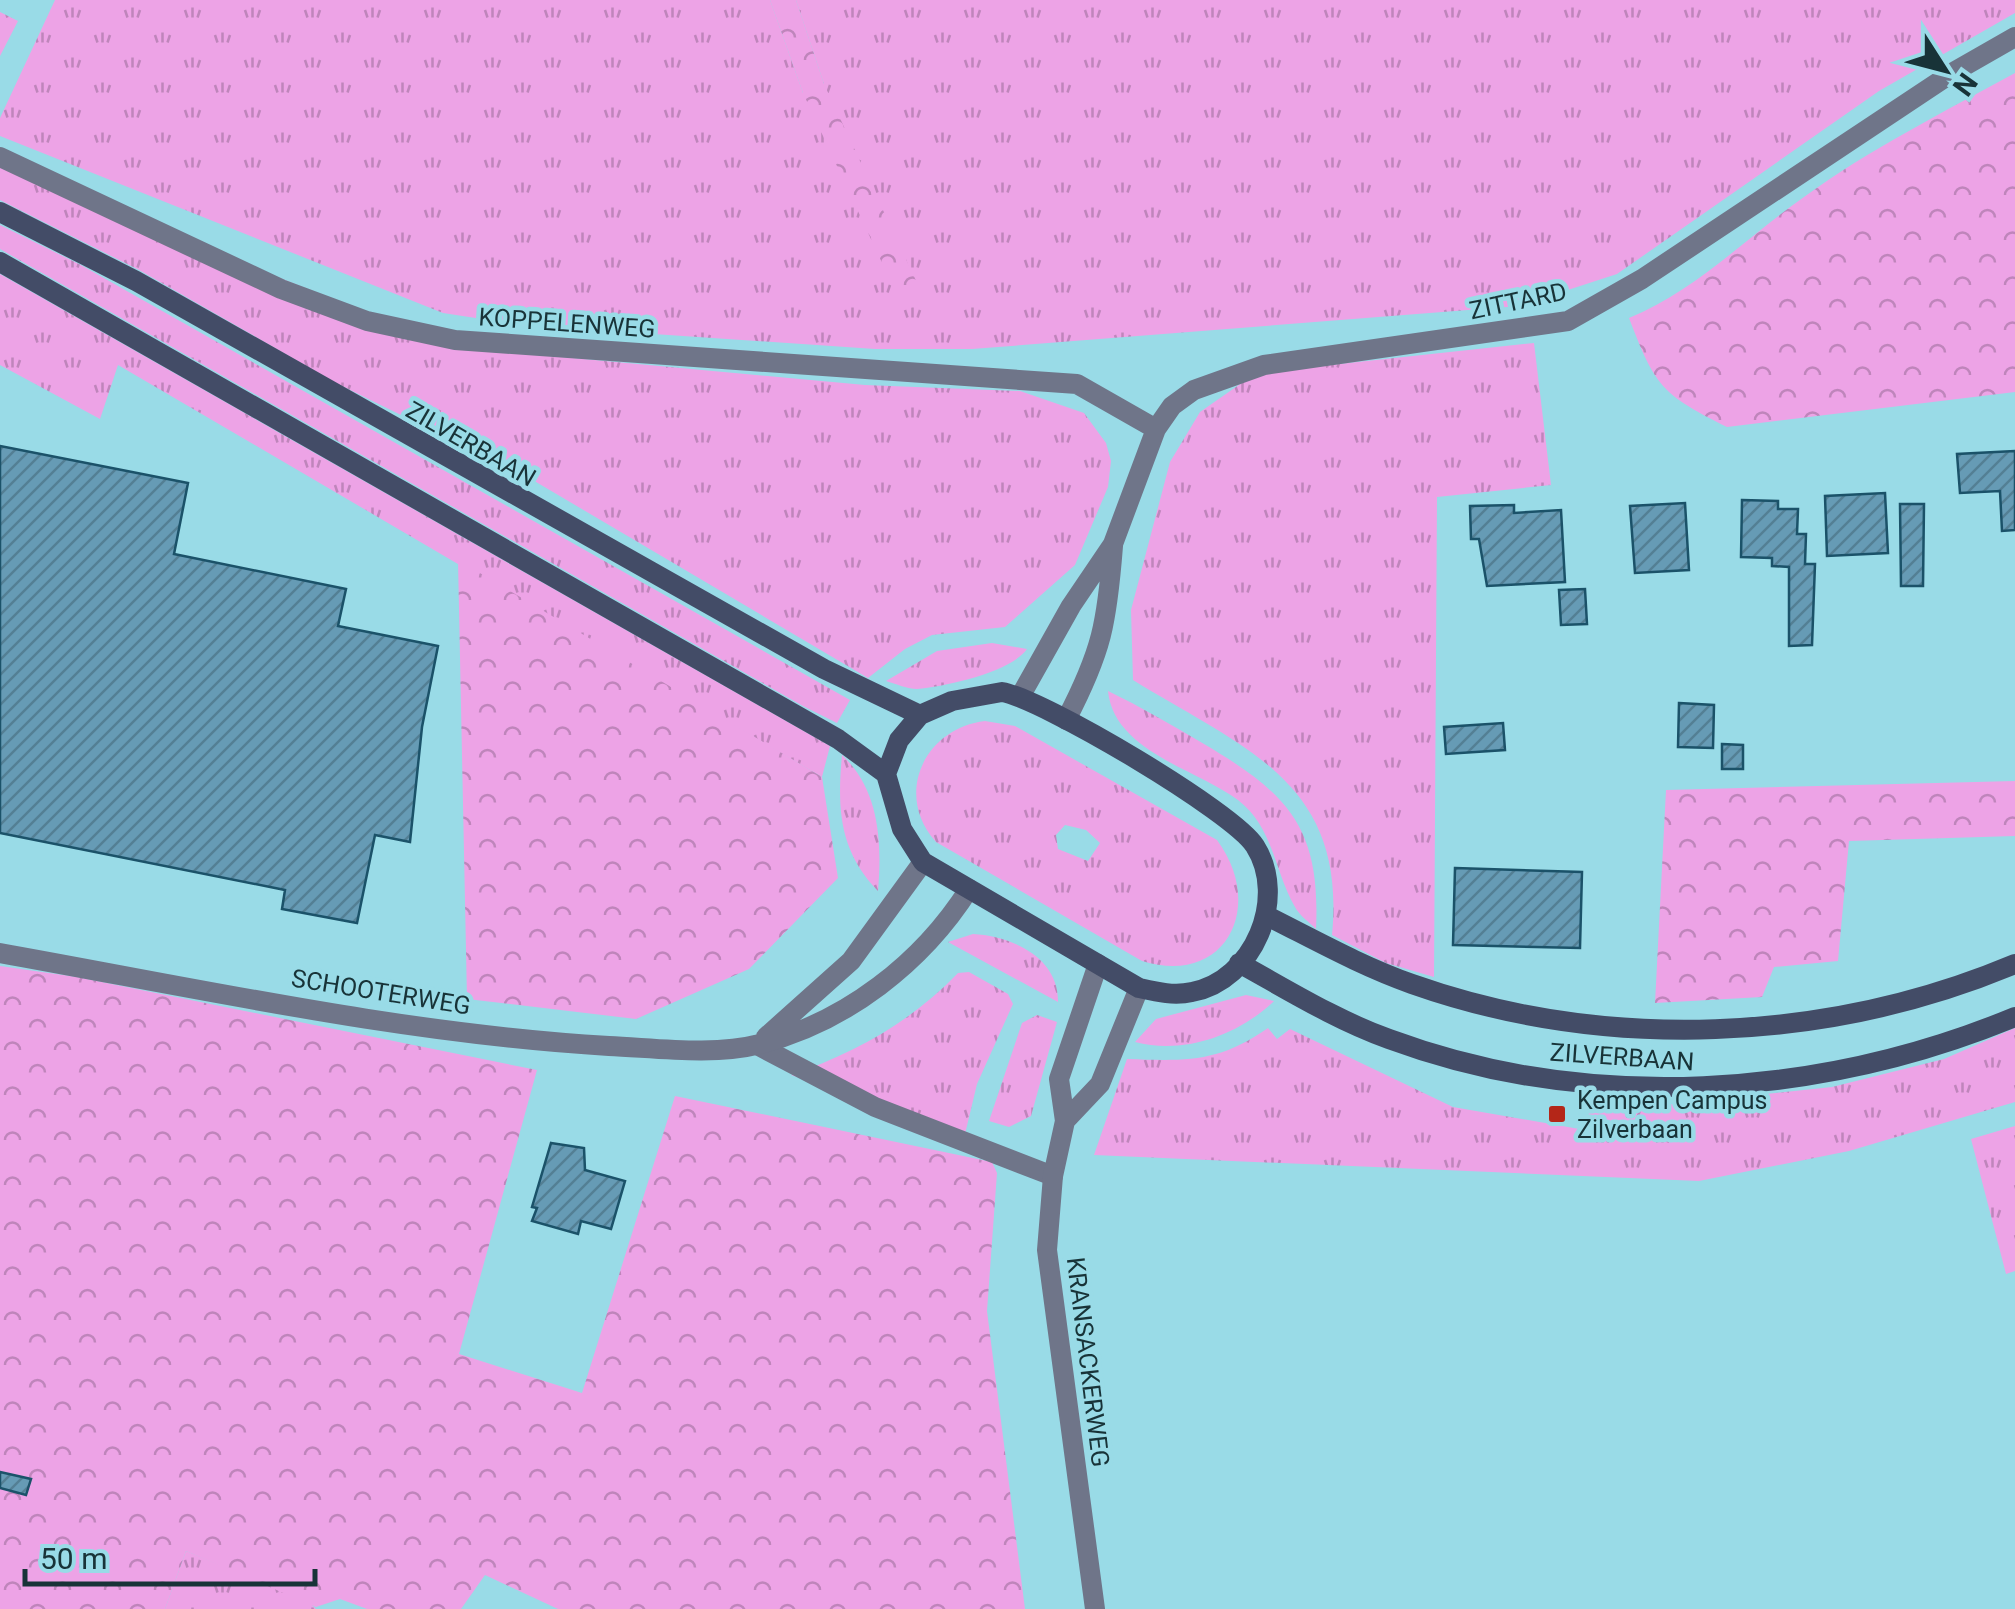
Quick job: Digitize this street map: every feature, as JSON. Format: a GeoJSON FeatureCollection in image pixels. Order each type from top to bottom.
{"type":"FeatureCollection","features":[{"type":"Feature","properties":{"kind":"main road","name":"ZILVERBAAN"},"geometry":{"type":"LineString","coordinates":[[0,212],[136,281],[824,669],[920,715]]}},
{"type":"Feature","properties":{"kind":"main road"},"geometry":{"type":"LineString","coordinates":[[0,262],[798,716],[886,774]]}},
{"type":"Feature","properties":{"kind":"main road"},"geometry":{"type":"LineString","coordinates":[[979,693],[1021,696],[1240,826],[1266,868],[1267,916],[1257,941],[1240,963],[1195,992],[1167,994],[1139,988],[923,862],[902,829],[886,774],[899,740],[920,715],[979,693]]}},
{"type":"Feature","properties":{"kind":"main road","name":"ZILVERBAAN"},"geometry":{"type":"LineString","coordinates":[[1267,916],[1362,965],[1444,994],[1578,1024],[1638,1028],[1701,1030],[1822,1018],[1932,992],[2015,964]]}},
{"type":"Feature","properties":{"kind":"main road","name":"ZILVERBAAN"},"geometry":{"type":"LineString","coordinates":[[1240,963],[1387,1039],[1491,1068],[1564,1082],[1704,1087],[1781,1080],[1882,1061],[2015,1018]]}},
{"type":"Feature","properties":{"kind":"street","name":"ZITTARD"},"geometry":{"type":"LineString","coordinates":[[1021,696],[1071,606],[1114,544],[1156,429],[1172,406],[1194,390],[1264,365],[1568,322],[1642,279],[1952,73],[2015,37]]}},
{"type":"Feature","properties":{"kind":"street","name":"KOPPELENWEG"},"geometry":{"type":"LineString","coordinates":[[0,156],[282,289],[367,321],[456,340],[1076,384],[1156,429]]}},
{"type":"Feature","properties":{"kind":"street","name":"ZITTARD"},"geometry":{"type":"LineString","coordinates":[[1066,720],[1091,672],[1106,629],[1114,544]]}},
{"type":"Feature","properties":{"kind":"street"},"geometry":{"type":"LineString","coordinates":[[923,862],[851,962],[757,1045],[875,1107],[1053,1176]]}},
{"type":"Feature","properties":{"kind":"street","name":"SCHOOTERWEG"},"geometry":{"type":"LineString","coordinates":[[0,954],[534,1040],[649,1048],[757,1045],[819,1024],[873,991],[928,942],[968,889]]}},
{"type":"Feature","properties":{"kind":"street","name":"KRANSACKERWEG"},"geometry":{"type":"LineString","coordinates":[[1095,1609],[1047,1250],[1053,1176],[1065,1122],[1059,1079],[1098,964]]}},
{"type":"Feature","properties":{"kind":"street"},"geometry":{"type":"LineString","coordinates":[[1065,1122],[1100,1084],[1139,988]]}},
{"type":"Feature","properties":{"kind":"green space"},"geometry":{"type":"Polygon","coordinates":[[[55,0],[770,0],[803,93],[824,84],[796,0],[2015,0],[2015,13],[1879,91],[1617,274],[1519,306],[972,349],[875,349],[521,325],[443,313],[0,136],[0,118],[55,0]]]}},
{"type":"Feature","properties":{"kind":"green space"},"geometry":{"type":"Polygon","coordinates":[[[770,0],[796,0],[824,84],[926,302],[904,310],[803,93],[770,0]]]}},
{"type":"Feature","properties":{"kind":"green space"},"geometry":{"type":"Polygon","coordinates":[[[0,12],[18,21],[0,56],[0,12]]]}},
{"type":"Feature","properties":{"kind":"green space"},"geometry":{"type":"Polygon","coordinates":[[[2015,73],[2015,392],[1727,427],[1687,406],[1663,386],[1646,359],[1629,318],[1677,293],[1829,179],[2015,73]]]}},
{"type":"Feature","properties":{"kind":"green space"},"geometry":{"type":"Polygon","coordinates":[[[0,167],[454,347],[865,385],[1020,391],[1084,413],[1106,443],[1111,461],[1108,487],[1075,565],[1005,627],[932,635],[905,649],[868,678],[531,479],[336,383],[139,270],[0,200],[0,167]]]}},
{"type":"Feature","properties":{"kind":"green space"},"geometry":{"type":"Polygon","coordinates":[[[0,225],[79,264],[850,700],[837,723],[0,249],[0,225]]]}},
{"type":"Feature","properties":{"kind":"green space"},"geometry":{"type":"Polygon","coordinates":[[[0,274],[830,746],[822,777],[118,365],[100,419],[0,365],[0,274]]]}},
{"type":"Feature","properties":{"kind":"green space"},"geometry":{"type":"Polygon","coordinates":[[[1534,343],[1551,485],[1437,497],[1434,977],[1386,963],[1332,935],[1332,883],[1323,840],[1305,805],[1280,776],[1249,751],[1133,680],[1131,610],[1170,462],[1200,412],[1256,373],[1534,343]]]}},
{"type":"Feature","properties":{"kind":"green space"},"geometry":{"type":"Polygon","coordinates":[[[458,560],[822,777],[838,878],[749,969],[636,1019],[467,999],[458,560]]]}},
{"type":"Feature","properties":{"kind":"green space"},"geometry":{"type":"Polygon","coordinates":[[[992,643],[1027,649],[1007,665],[961,681],[917,689],[886,681],[937,651],[992,643]]]}},
{"type":"Feature","properties":{"kind":"green space"},"geometry":{"type":"Polygon","coordinates":[[[1108,691],[1233,762],[1277,797],[1305,839],[1316,894],[1316,929],[1295,907],[1266,837],[1250,811],[1221,789],[1141,744],[1114,712],[1108,691]]]}},
{"type":"Feature","properties":{"kind":"green space"},"geometry":{"type":"Polygon","coordinates":[[[985,721],[1015,726],[1217,840],[1231,865],[1238,890],[1237,914],[1229,935],[1216,952],[1196,962],[1171,966],[1142,961],[936,842],[923,823],[917,804],[917,784],[932,750],[964,726],[985,721]],[[1065,825],[1056,835],[1058,849],[1088,861],[1100,843],[1086,830],[1065,825]]]}},
{"type":"Feature","properties":{"kind":"green space"},"geometry":{"type":"Polygon","coordinates":[[[842,755],[864,784],[876,819],[878,891],[848,844],[841,811],[842,755]]]}},
{"type":"Feature","properties":{"kind":"green space"},"geometry":{"type":"Polygon","coordinates":[[[2015,781],[2015,836],[1849,841],[1838,961],[1774,967],[1762,997],[1655,1003],[1666,790],[2015,781]]]}},
{"type":"Feature","properties":{"kind":"green space"},"geometry":{"type":"Polygon","coordinates":[[[973,934],[1002,939],[1042,961],[1056,986],[1058,1002],[948,942],[973,934]]]}},
{"type":"Feature","properties":{"kind":"green space"},"geometry":{"type":"Polygon","coordinates":[[[0,966],[77,977],[537,1070],[459,1354],[582,1393],[675,1096],[992,1162],[997,1173],[987,1311],[1025,1609],[558,1609],[485,1575],[461,1609],[367,1609],[340,1599],[316,1607],[186,1551],[165,1609],[0,1609],[0,966]]]}},
{"type":"Feature","properties":{"kind":"green space"},"geometry":{"type":"Polygon","coordinates":[[[969,972],[1008,994],[1013,1004],[977,1084],[965,1134],[791,1075],[881,1034],[921,1007],[958,973],[969,972]]]}},
{"type":"Feature","properties":{"kind":"green space"},"geometry":{"type":"Polygon","coordinates":[[[1246,995],[1274,1001],[1244,1024],[1210,1039],[1172,1046],[1135,1042],[1156,1019],[1246,995]]]}},
{"type":"Feature","properties":{"kind":"green space"},"geometry":{"type":"Polygon","coordinates":[[[1037,1015],[1057,1022],[1031,1116],[1009,1127],[989,1121],[1022,1023],[1037,1015]]]}},
{"type":"Feature","properties":{"kind":"green space"},"geometry":{"type":"Polygon","coordinates":[[[1268,1028],[1277,1039],[1290,1029],[1453,1107],[1585,1130],[1589,1113],[1832,1087],[1944,1059],[2015,1028],[2015,1102],[1849,1151],[1699,1181],[1094,1155],[1127,1059],[1167,1060],[1217,1054],[1268,1028]]]}},
{"type":"Feature","properties":{"kind":"green space"},"geometry":{"type":"Polygon","coordinates":[[[2015,1126],[2015,1271],[2006,1274],[1971,1139],[2015,1126]]]}},
{"type":"Feature","properties":{"kind":"green space"},"geometry":{"type":"Polygon","coordinates":[[[186,1551],[308,1601],[316,1609],[165,1609],[186,1551]]]}},
{"type":"Feature","properties":{"kind":"building"},"geometry":{"type":"Polygon","coordinates":[[[0,446],[188,483],[174,554],[346,589],[338,626],[438,646],[422,727],[410,842],[375,835],[357,923],[282,909],[285,890],[0,833],[0,446]]]}},
{"type":"Feature","properties":{"kind":"building"},"geometry":{"type":"Polygon","coordinates":[[[2015,451],[2015,530],[2002,531],[2000,491],[1960,493],[1957,454],[2015,451]]]}},
{"type":"Feature","properties":{"kind":"building"},"geometry":{"type":"Polygon","coordinates":[[[1885,493],[1888,553],[1827,556],[1825,496],[1885,493]]]}},
{"type":"Feature","properties":{"kind":"building"},"geometry":{"type":"Polygon","coordinates":[[[1742,500],[1778,501],[1778,509],[1798,509],[1797,534],[1806,534],[1805,564],[1815,564],[1812,645],[1789,646],[1789,567],[1772,566],[1772,558],[1741,557],[1742,500]]]}},
{"type":"Feature","properties":{"kind":"building"},"geometry":{"type":"Polygon","coordinates":[[[1685,503],[1689,570],[1635,573],[1630,506],[1685,503]]]}},
{"type":"Feature","properties":{"kind":"building"},"geometry":{"type":"Polygon","coordinates":[[[1900,504],[1924,504],[1923,586],[1901,586],[1900,504]]]}},
{"type":"Feature","properties":{"kind":"building"},"geometry":{"type":"Polygon","coordinates":[[[1514,505],[1514,513],[1561,510],[1565,582],[1487,586],[1479,539],[1471,539],[1470,506],[1514,505]]]}},
{"type":"Feature","properties":{"kind":"building"},"geometry":{"type":"Polygon","coordinates":[[[1585,589],[1587,624],[1561,625],[1559,590],[1585,589]]]}},
{"type":"Feature","properties":{"kind":"building"},"geometry":{"type":"Polygon","coordinates":[[[1679,703],[1714,705],[1713,748],[1678,747],[1679,703]]]}},
{"type":"Feature","properties":{"kind":"building"},"geometry":{"type":"Polygon","coordinates":[[[1503,723],[1505,750],[1446,754],[1444,727],[1503,723]]]}},
{"type":"Feature","properties":{"kind":"building"},"geometry":{"type":"Polygon","coordinates":[[[1722,744],[1743,745],[1743,769],[1722,769],[1722,744]]]}},
{"type":"Feature","properties":{"kind":"building"},"geometry":{"type":"Polygon","coordinates":[[[1455,868],[1582,872],[1580,948],[1453,945],[1455,868]]]}},
{"type":"Feature","properties":{"kind":"building"},"geometry":{"type":"Polygon","coordinates":[[[551,1143],[584,1148],[585,1170],[625,1181],[611,1229],[581,1221],[578,1234],[532,1221],[537,1208],[532,1207],[551,1143]]]}},
{"type":"Feature","properties":{"kind":"building"},"geometry":{"type":"Polygon","coordinates":[[[0,1472],[31,1479],[26,1495],[0,1488],[0,1472]]]}},
{"type":"Feature","properties":{"kind":"place","name":"Kempen Campus Zilverbaan"},"geometry":{"type":"Point","coordinates":[1557,1114]}}]}
